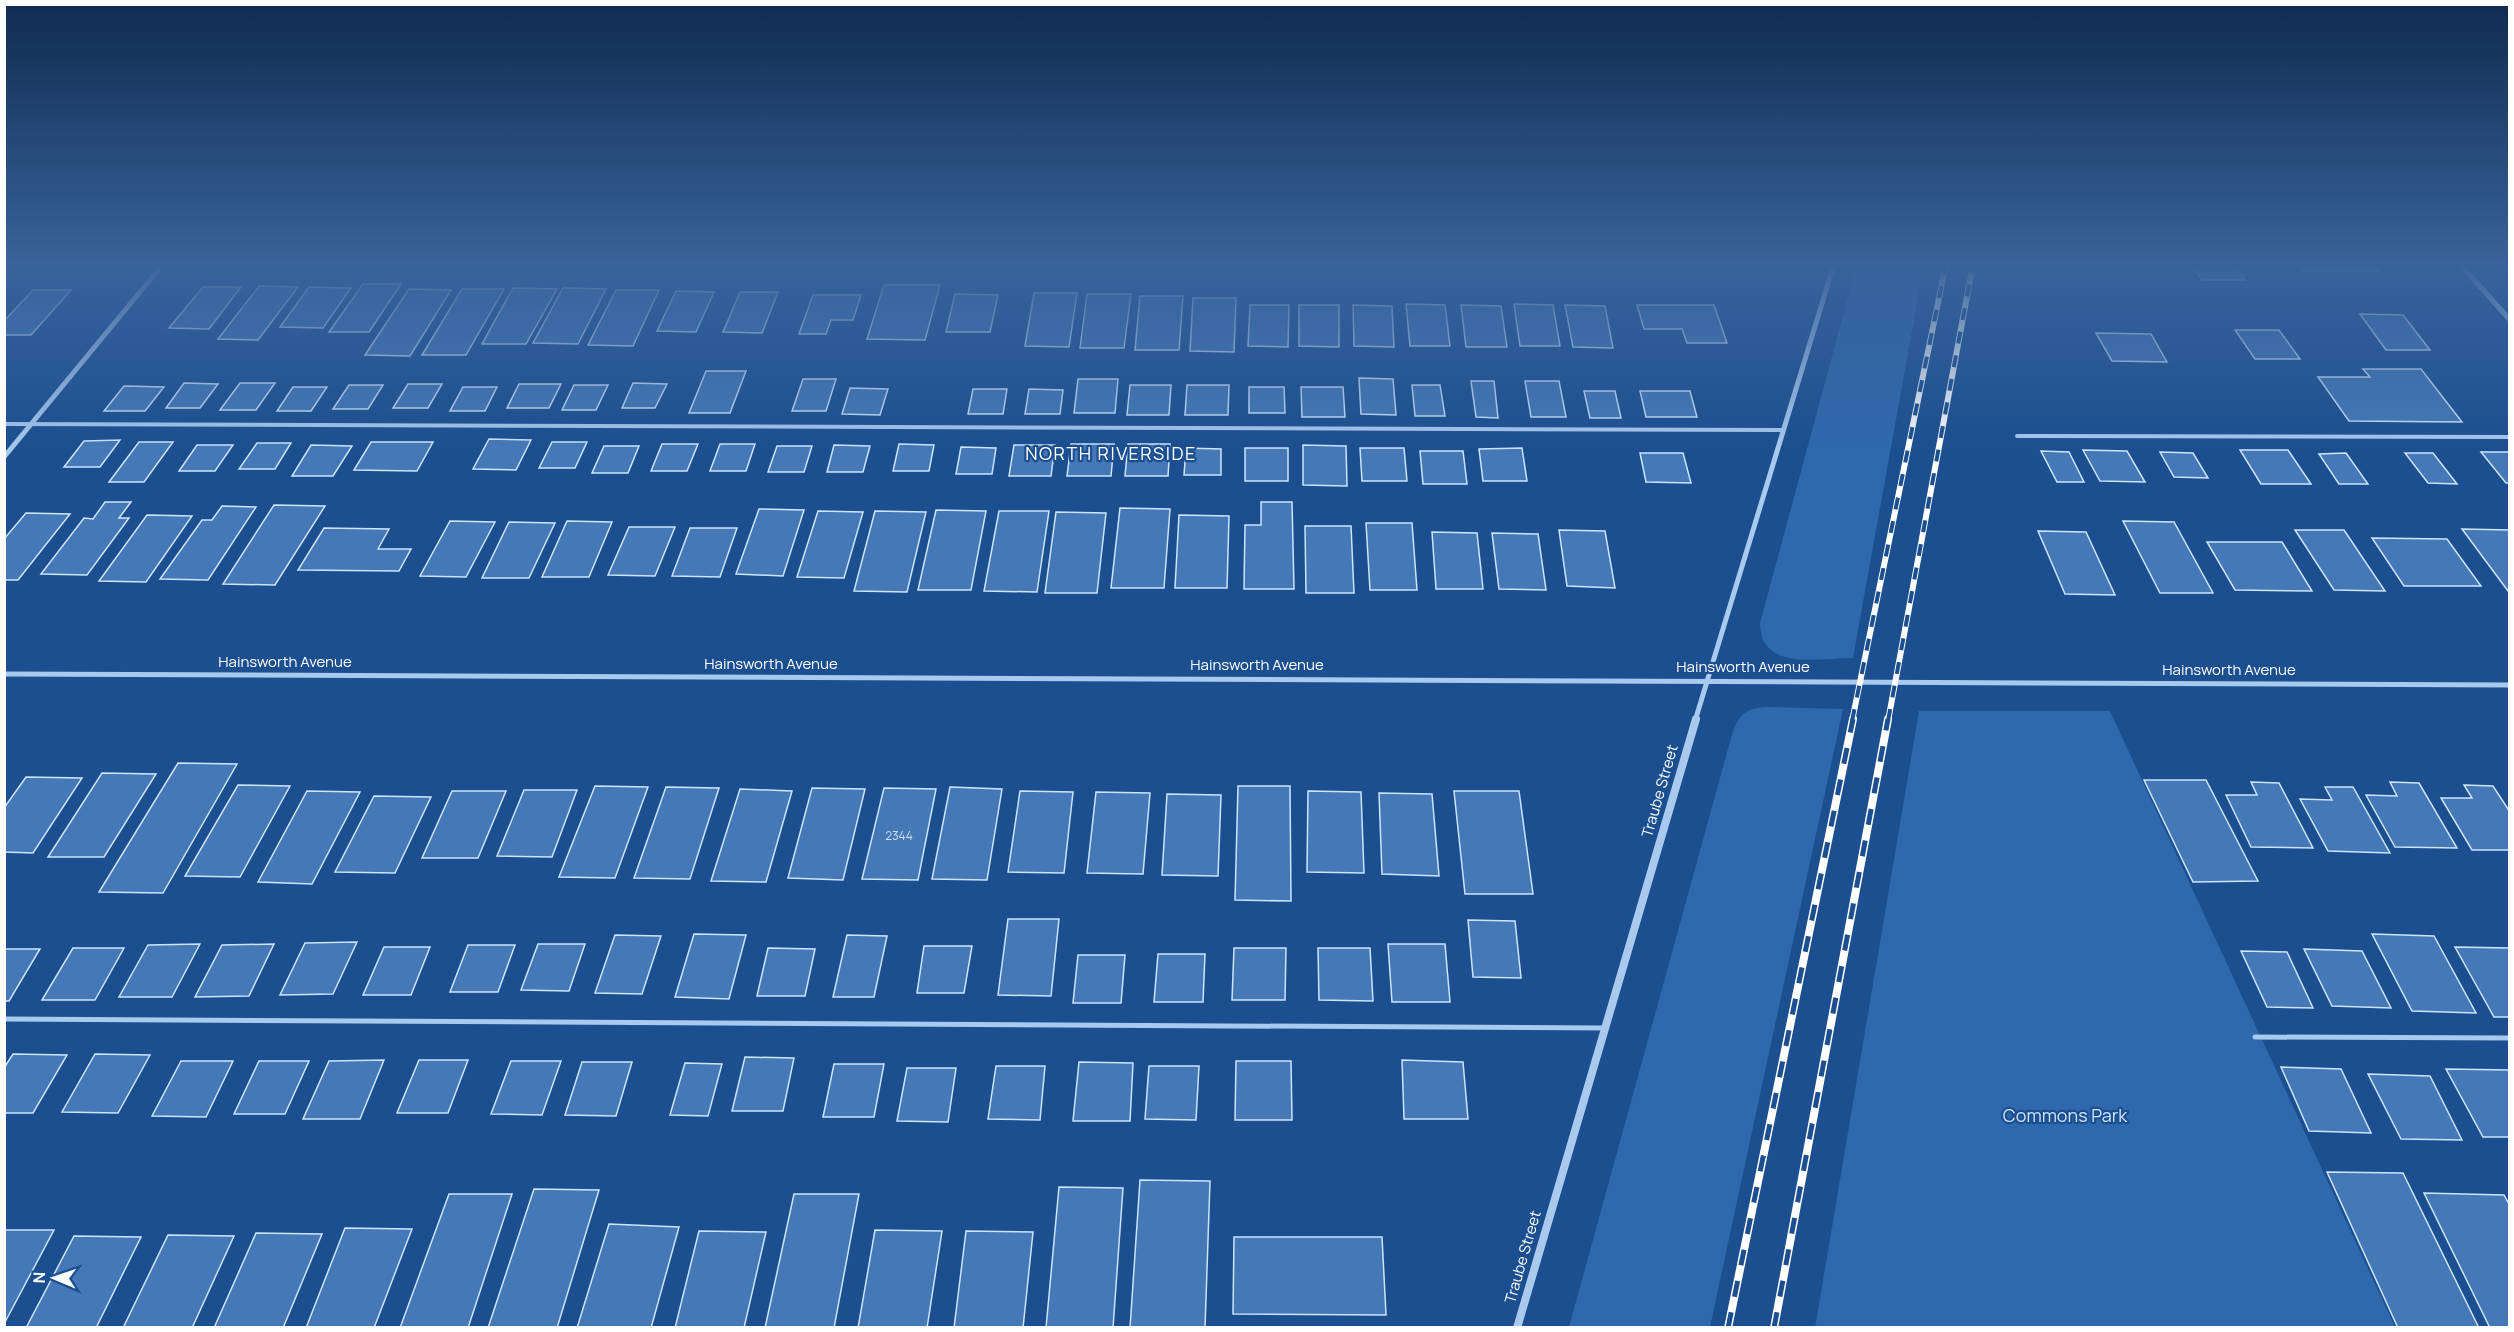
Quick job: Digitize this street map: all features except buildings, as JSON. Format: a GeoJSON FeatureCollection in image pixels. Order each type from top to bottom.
{"type":"FeatureCollection","features":[{"type":"Feature","properties":{"kind":"street"},"geometry":{"type":"LineString","coordinates":[[4,457],[112,326]]}},
{"type":"Feature","properties":{"kind":"street","name":"Traube Street"},"geometry":{"type":"LineString","coordinates":[[1517,1328],[1707,680],[1815,326]]}},
{"type":"Feature","properties":{"kind":"street","name":"Hainsworth Avenue"},"geometry":{"type":"LineString","coordinates":[[4,674],[2510,685]]}},
{"type":"Feature","properties":{"kind":"lane"},"geometry":{"type":"LineString","coordinates":[[4,424],[1783,430]]}},
{"type":"Feature","properties":{"kind":"lane"},"geometry":{"type":"LineString","coordinates":[[2017,436],[2510,437]]}},
{"type":"Feature","properties":{"kind":"lane"},"geometry":{"type":"LineString","coordinates":[[4,1019],[1605,1028]]}},
{"type":"Feature","properties":{"kind":"lane"},"geometry":{"type":"LineString","coordinates":[[2255,1037],[2510,1038]]}},
{"type":"Feature","properties":{"kind":"green space"},"geometry":{"type":"Polygon","coordinates":[[[1840,326],[1913,326],[1853,658],[1809,660],[1781,656],[1770,649],[1763,639],[1760,623],[1840,326]]]}},
{"type":"Feature","properties":{"kind":"green space"},"geometry":{"type":"Polygon","coordinates":[[[1766,707],[1843,709],[1710,1327],[1569,1327],[1731,738],[1742,715],[1751,710],[1766,707]]]}},
{"type":"Feature","properties":{"kind":"green space","name":"Commons Park"},"geometry":{"type":"Polygon","coordinates":[[[1919,711],[2110,711],[2395,1327],[1815,1328],[1919,711]]]}},
{"type":"Feature","properties":{"kind":"railway"},"geometry":{"type":"LineString","coordinates":[[1852,721],[1933,326]]}},
{"type":"Feature","properties":{"kind":"railway"},"geometry":{"type":"LineString","coordinates":[[1888,721],[1961,326]]}},
{"type":"Feature","properties":{"kind":"railway"},"geometry":{"type":"LineString","coordinates":[[1728,1328],[1853,719]]}},
{"type":"Feature","properties":{"kind":"railway"},"geometry":{"type":"LineString","coordinates":[[1774,1328],[1888,719]]}},
{"type":"Feature","properties":{"kind":"district","name":"NORTH RIVERSIDE"},"geometry":{"type":"Point","coordinates":[1111,454]}}]}
